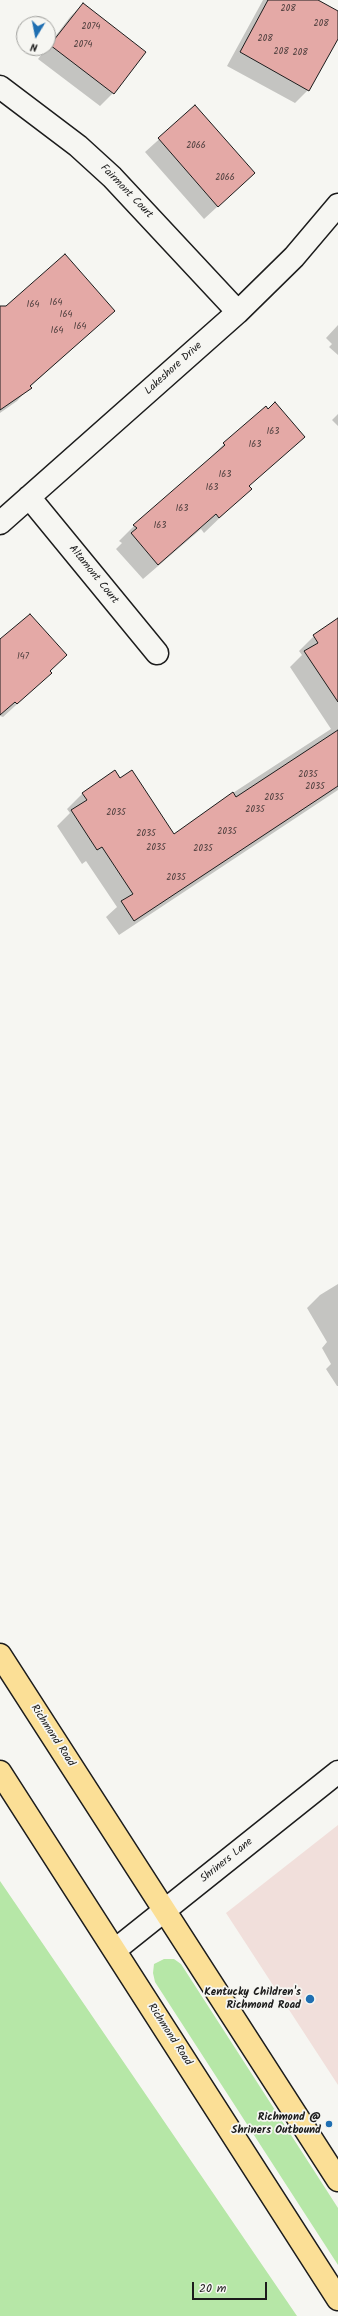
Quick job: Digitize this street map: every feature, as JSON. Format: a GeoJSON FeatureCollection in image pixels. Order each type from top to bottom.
{"type":"FeatureCollection","features":[{"type":"Feature","properties":{"kind":"main road","name":"Richmond Road"},"geometry":{"type":"LineString","coordinates":[[0,1655],[164,1912],[338,2180]]}},
{"type":"Feature","properties":{"kind":"main road","name":"Richmond Road"},"geometry":{"type":"LineString","coordinates":[[0,1772],[338,2299]]}},
{"type":"Feature","properties":{"kind":"street","name":"Fairmont Court"},"geometry":{"type":"LineString","coordinates":[[0,87],[78,146],[112,176],[238,312]]}},
{"type":"Feature","properties":{"kind":"street","name":"Lakeshore Drive"},"geometry":{"type":"LineString","coordinates":[[0,523],[238,312],[294,257],[338,205]]}},
{"type":"Feature","properties":{"kind":"street","name":"Altamont Court"},"geometry":{"type":"LineString","coordinates":[[29,497],[156,653]]}},
{"type":"Feature","properties":{"kind":"street","name":"Shriners Lane"},"geometry":{"type":"LineString","coordinates":[[115,1950],[338,1772]]}},
{"type":"Feature","properties":{"kind":"shaded area","name":"Kentucky Children's Richmond Road"},"geometry":{"type":"Polygon","coordinates":[[[338,1825],[338,2085],[226,1913],[338,1825]]]}},
{"type":"Feature","properties":{"kind":"green space"},"geometry":{"type":"Polygon","coordinates":[[[0,1881],[297,2316],[0,2316],[0,1881]]]}},
{"type":"Feature","properties":{"kind":"green space"},"geometry":{"type":"Polygon","coordinates":[[[164,1959],[174,1959],[181,1964],[338,2208],[338,2265],[155,1982],[153,1973],[154,1964],[164,1959]]]}},
{"type":"Feature","properties":{"kind":"building"},"geometry":{"type":"Polygon","coordinates":[[[268,0],[318,0],[338,11],[338,39],[309,91],[240,52],[268,0]]]}},
{"type":"Feature","properties":{"kind":"building"},"geometry":{"type":"Polygon","coordinates":[[[83,3],[146,52],[114,94],[56,50],[56,37],[83,3]]]}},
{"type":"Feature","properties":{"kind":"building"},"geometry":{"type":"Polygon","coordinates":[[[195,105],[255,173],[218,207],[158,138],[195,105]]]}},
{"type":"Feature","properties":{"kind":"building"},"geometry":{"type":"Polygon","coordinates":[[[65,254],[115,311],[30,386],[32,388],[0,410],[0,306],[6,306],[65,254]]]}},
{"type":"Feature","properties":{"kind":"building"},"geometry":{"type":"Polygon","coordinates":[[[275,402],[305,437],[249,486],[252,489],[219,518],[216,514],[158,565],[131,533],[137,528],[133,525],[225,445],[223,443],[266,406],[268,409],[275,402]]]}},
{"type":"Feature","properties":{"kind":"building"},"geometry":{"type":"Polygon","coordinates":[[[30,614],[67,655],[50,671],[52,673],[17,704],[15,702],[0,715],[0,639],[30,614]]]}},
{"type":"Feature","properties":{"kind":"building"},"geometry":{"type":"Polygon","coordinates":[[[338,618],[338,702],[304,651],[318,643],[313,635],[338,618]]]}},
{"type":"Feature","properties":{"kind":"building"},"geometry":{"type":"Polygon","coordinates":[[[338,730],[338,786],[134,921],[121,901],[133,894],[102,847],[97,850],[71,810],[87,800],[82,793],[115,770],[120,778],[132,770],[174,834],[233,792],[236,797],[338,730]]]}},
{"type":"Feature","properties":{"kind":"place","name":"Kentucky Children's Richmond Road"},"geometry":{"type":"Point","coordinates":[310,1999]}},
{"type":"Feature","properties":{"kind":"place","name":"Richmond @ Shriners Outbound"},"geometry":{"type":"Point","coordinates":[329,2124]}}]}
